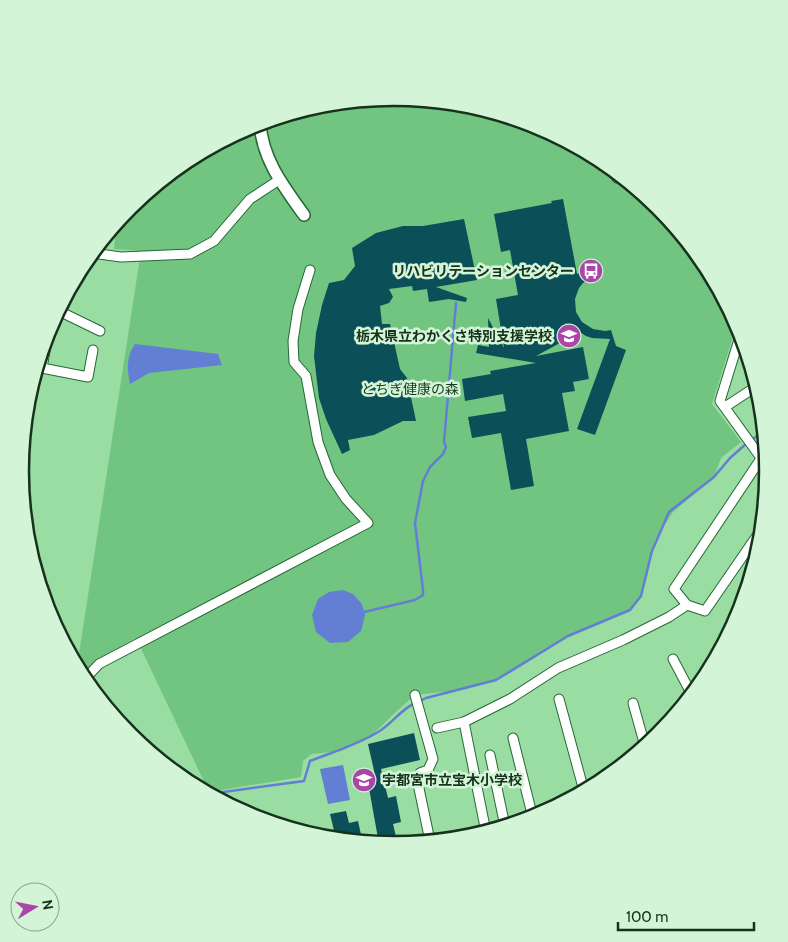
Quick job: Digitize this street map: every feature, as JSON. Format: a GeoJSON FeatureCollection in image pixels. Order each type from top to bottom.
{"type":"FeatureCollection","features":[{"type":"Feature","properties":{"kind":"street"},"geometry":{"type":"LineString","coordinates":[[261,131],[265,150],[279,180],[304,215]]}},
{"type":"Feature","properties":{"kind":"street"},"geometry":{"type":"LineString","coordinates":[[100,254],[121,258],[190,254],[214,242],[250,200],[279,180]]}},
{"type":"Feature","properties":{"kind":"street"},"geometry":{"type":"LineString","coordinates":[[90,674],[99,664],[368,523],[346,499],[330,475],[318,442],[306,376],[294,362],[293,341],[298,309],[310,270]]}},
{"type":"Feature","properties":{"kind":"street"},"geometry":{"type":"LineString","coordinates":[[64,313],[100,330]]}},
{"type":"Feature","properties":{"kind":"street"},"geometry":{"type":"LineString","coordinates":[[737,346],[720,401],[758,452]]}},
{"type":"Feature","properties":{"kind":"street"},"geometry":{"type":"LineString","coordinates":[[44,368],[88,377],[93,350]]}},
{"type":"Feature","properties":{"kind":"street"},"geometry":{"type":"LineString","coordinates":[[724,407],[750,390]]}},
{"type":"Feature","properties":{"kind":"street"},"geometry":{"type":"LineString","coordinates":[[752,543],[705,611],[687,605],[674,589],[759,462]]}},
{"type":"Feature","properties":{"kind":"street"},"geometry":{"type":"LineString","coordinates":[[437,728],[464,722],[510,699],[558,668],[623,640],[669,617],[687,605]]}},
{"type":"Feature","properties":{"kind":"street"},"geometry":{"type":"LineString","coordinates":[[673,659],[688,688]]}},
{"type":"Feature","properties":{"kind":"street"},"geometry":{"type":"LineString","coordinates":[[415,695],[433,759],[428,770],[420,773],[417,779],[429,834]]}},
{"type":"Feature","properties":{"kind":"street"},"geometry":{"type":"LineString","coordinates":[[558,698],[582,784]]}},
{"type":"Feature","properties":{"kind":"street"},"geometry":{"type":"LineString","coordinates":[[633,703],[643,738]]}},
{"type":"Feature","properties":{"kind":"street"},"geometry":{"type":"LineString","coordinates":[[464,722],[485,825]]}},
{"type":"Feature","properties":{"kind":"street"},"geometry":{"type":"LineString","coordinates":[[513,738],[531,809]]}},
{"type":"Feature","properties":{"kind":"street"},"geometry":{"type":"LineString","coordinates":[[490,755],[504,819]]}},
{"type":"Feature","properties":{"kind":"green space","name":"とちぎ健康の森"},"geometry":{"type":"Polygon","coordinates":[[[394,106],[442,109],[489,118],[556,143],[597,167],[635,196],[669,230],[684,249],[698,268],[722,309],[733,336],[712,404],[741,442],[721,458],[714,477],[673,512],[655,540],[641,596],[630,610],[568,636],[496,680],[462,690],[415,695],[373,734],[342,751],[312,754],[303,761],[301,777],[217,791],[205,783],[136,638],[94,661],[87,669],[79,655],[141,251],[114,249],[116,234],[119,230],[153,196],[172,181],[191,167],[232,143],[277,125],[299,118],[346,109],[394,106]]]}},
{"type":"Feature","properties":{"kind":"water"},"geometry":{"type":"Polygon","coordinates":[[[135,344],[218,354],[222,365],[149,373],[130,384],[128,363],[130,353],[135,344]]]}},
{"type":"Feature","properties":{"kind":"water"},"geometry":{"type":"Polygon","coordinates":[[[343,590],[353,594],[362,604],[365,615],[361,631],[348,642],[330,643],[316,632],[312,615],[318,599],[329,592],[343,590]]]}},
{"type":"Feature","properties":{"kind":"water"},"geometry":{"type":"Polygon","coordinates":[[[343,765],[350,800],[328,804],[320,769],[343,765]]]}},
{"type":"Feature","properties":{"kind":"building"},"geometry":{"type":"Polygon","coordinates":[[[563,199],[577,274],[591,268],[593,276],[579,288],[575,299],[576,312],[582,322],[593,329],[611,330],[616,346],[626,350],[595,435],[577,429],[610,339],[586,336],[565,323],[571,337],[536,356],[583,347],[589,379],[573,382],[575,391],[562,393],[569,431],[526,439],[534,486],[511,490],[501,433],[472,438],[468,417],[506,411],[503,394],[465,401],[462,379],[491,374],[490,371],[536,363],[476,353],[478,345],[489,347],[488,318],[504,348],[496,299],[518,295],[510,250],[501,252],[494,214],[552,203],[551,201],[563,199]]]}},
{"type":"Feature","properties":{"kind":"building"},"geometry":{"type":"Polygon","coordinates":[[[464,219],[477,280],[436,287],[467,298],[466,302],[449,299],[429,302],[427,289],[413,291],[412,286],[389,289],[393,297],[389,303],[380,306],[382,324],[390,324],[400,369],[407,378],[416,421],[403,421],[374,435],[348,440],[350,450],[342,454],[326,419],[319,398],[314,356],[316,333],[329,283],[344,280],[355,266],[352,248],[376,233],[403,226],[423,226],[464,219]]]}},
{"type":"Feature","properties":{"kind":"building"},"geometry":{"type":"Polygon","coordinates":[[[414,733],[420,760],[381,769],[388,798],[396,796],[401,822],[393,824],[396,836],[377,835],[367,777],[375,775],[368,744],[414,733]]]}},
{"type":"Feature","properties":{"kind":"building"},"geometry":{"type":"Polygon","coordinates":[[[346,811],[349,823],[358,821],[361,834],[334,831],[330,814],[346,811]]]}},
{"type":"Feature","properties":{"kind":"waterway"},"geometry":{"type":"LineString","coordinates":[[364,612],[415,600],[423,595],[415,523],[423,481],[430,467],[443,454],[446,447],[444,442],[456,303]]}},
{"type":"Feature","properties":{"kind":"waterway"},"geometry":{"type":"LineString","coordinates":[[752,440],[757,436]]}},
{"type":"Feature","properties":{"kind":"waterway"},"geometry":{"type":"LineString","coordinates":[[420,701],[496,680],[568,636],[630,610],[641,596],[652,551],[669,512],[714,477],[730,458],[747,443]]}},
{"type":"Feature","properties":{"kind":"waterway"},"geometry":{"type":"LineString","coordinates":[[220,792],[304,781],[310,761],[370,737],[415,703]]}},
{"type":"Feature","properties":{"kind":"place","name":"リハビリテーションセンター"},"geometry":{"type":"Point","coordinates":[591,271]}},
{"type":"Feature","properties":{"kind":"place","name":"栃木県立わかくさ特別支援学校"},"geometry":{"type":"Point","coordinates":[569,336]}},
{"type":"Feature","properties":{"kind":"place","name":"宇都宮市立宝木小学校"},"geometry":{"type":"Point","coordinates":[364,780]}}]}
